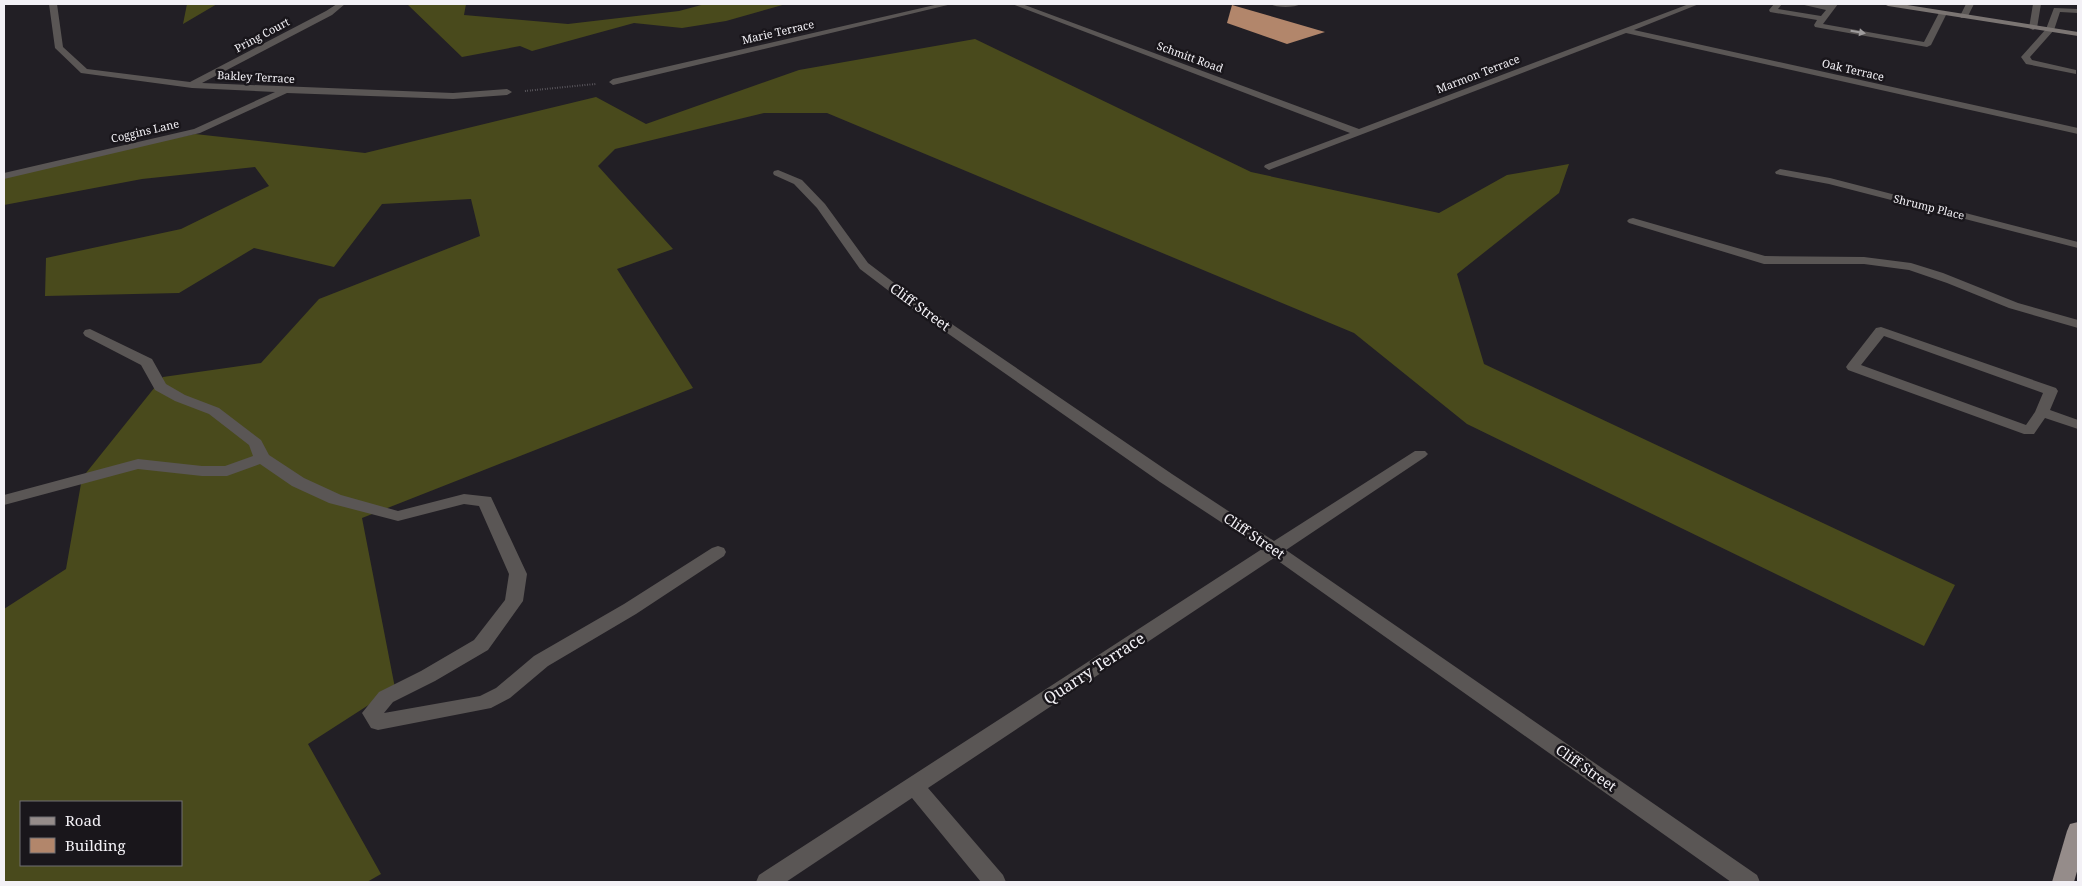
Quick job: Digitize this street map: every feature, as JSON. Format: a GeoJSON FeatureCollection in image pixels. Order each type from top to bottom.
{"type":"FeatureCollection","features":[{"type":"Feature","properties":{"kind":"main road"},"geometry":{"type":"LineString","coordinates":[[1888,4],[2078,34]]}},
{"type":"Feature","properties":{"kind":"main road"},"geometry":{"type":"LineString","coordinates":[[2062,882],[2077,840]]}},
{"type":"Feature","properties":{"kind":"street","name":"Bakley Terrace"},"geometry":{"type":"LineString","coordinates":[[53,4],[59,48],[84,71],[192,85],[286,90],[453,96],[508,92]]}},
{"type":"Feature","properties":{"kind":"street","name":"Pring Court"},"geometry":{"type":"LineString","coordinates":[[192,85],[328,13],[341,4]]}},
{"type":"Feature","properties":{"kind":"street","name":"Marie Terrace"},"geometry":{"type":"LineString","coordinates":[[613,82],[948,4]]}},
{"type":"Feature","properties":{"kind":"street","name":"Schmitt Road"},"geometry":{"type":"LineString","coordinates":[[1016,4],[1357,132]]}},
{"type":"Feature","properties":{"kind":"street"},"geometry":{"type":"LineString","coordinates":[[1274,4],[1297,4]]}},
{"type":"Feature","properties":{"kind":"street","name":"Marmon Terrace"},"geometry":{"type":"LineString","coordinates":[[1270,167],[1357,132],[1695,4]]}},
{"type":"Feature","properties":{"kind":"street"},"geometry":{"type":"LineString","coordinates":[[1778,4],[1773,10],[1822,19]]}},
{"type":"Feature","properties":{"kind":"street"},"geometry":{"type":"LineString","coordinates":[[1804,4],[1832,6]]}},
{"type":"Feature","properties":{"kind":"street"},"geometry":{"type":"LineString","coordinates":[[1964,16],[1970,4]]}},
{"type":"Feature","properties":{"kind":"street"},"geometry":{"type":"LineString","coordinates":[[2033,28],[2037,4]]}},
{"type":"Feature","properties":{"kind":"street"},"geometry":{"type":"LineString","coordinates":[[1832,6],[1818,25],[1927,44],[1944,13]]}},
{"type":"Feature","properties":{"kind":"street"},"geometry":{"type":"LineString","coordinates":[[2073,72],[2037,64],[2026,60],[2025,57],[2050,30],[2057,10],[2077,9]]}},
{"type":"Feature","properties":{"kind":"street","name":"Oak Terrace"},"geometry":{"type":"LineString","coordinates":[[1624,30],[2078,131]]}},
{"type":"Feature","properties":{"kind":"street","name":"Coggins Lane"},"geometry":{"type":"LineString","coordinates":[[4,176],[197,131],[286,90]]}},
{"type":"Feature","properties":{"kind":"street","name":"Cliff Street"},"geometry":{"type":"LineString","coordinates":[[778,172],[798,182],[821,206],[864,266],[914,304],[1166,478],[1275,550],[1749,882]]}},
{"type":"Feature","properties":{"kind":"street","name":"Shrump Place"},"geometry":{"type":"LineString","coordinates":[[1780,172],[1830,181],[2078,245]]}},
{"type":"Feature","properties":{"kind":"street"},"geometry":{"type":"LineString","coordinates":[[1633,221],[1764,260],[1786,262],[1866,260],[1898,264],[1964,284],[2006,302],[2078,324]]}},
{"type":"Feature","properties":{"kind":"street"},"geometry":{"type":"LineString","coordinates":[[1881,331],[2051,391],[2042,412],[2028,432],[1853,367],[1881,331]]}},
{"type":"Feature","properties":{"kind":"street"},"geometry":{"type":"LineString","coordinates":[[90,333],[147,362],[160,388],[214,411],[256,442],[262,458],[298,482],[335,499],[398,516],[464,499],[486,501],[518,574],[514,601],[481,644],[428,676],[386,697],[372,713],[378,722],[484,703],[502,693],[541,661],[630,609],[718,552]]}},
{"type":"Feature","properties":{"kind":"street"},"geometry":{"type":"LineString","coordinates":[[2042,412],[2078,425]]}},
{"type":"Feature","properties":{"kind":"street","name":"Quarry Terrace"},"geometry":{"type":"LineString","coordinates":[[767,882],[1420,454]]}},
{"type":"Feature","properties":{"kind":"street"},"geometry":{"type":"LineString","coordinates":[[4,500],[138,464],[202,471],[227,471],[262,458]]}},
{"type":"Feature","properties":{"kind":"street"},"geometry":{"type":"LineString","coordinates":[[914,786],[995,882]]}},
{"type":"Feature","properties":{"kind":"path"},"geometry":{"type":"LineString","coordinates":[[508,92],[613,82]]}},
{"type":"Feature","properties":{"kind":"shaded area"},"geometry":{"type":"Polygon","coordinates":[[[187,4],[217,4],[183,24],[187,4]]]}},
{"type":"Feature","properties":{"kind":"shaded area"},"geometry":{"type":"Polygon","coordinates":[[[407,4],[466,4],[464,15],[568,24],[679,11],[705,4],[786,4],[726,21],[682,28],[634,23],[532,51],[520,46],[462,57],[407,4]]]}},
{"type":"Feature","properties":{"kind":"shaded area"},"geometry":{"type":"Polygon","coordinates":[[[975,39],[1251,172],[1439,213],[1507,175],[1569,164],[1559,193],[1457,274],[1484,364],[1955,585],[1924,646],[1467,424],[1354,333],[827,113],[764,113],[615,149],[598,166],[673,249],[617,269],[693,388],[362,518],[395,688],[308,744],[381,874],[367,882],[4,882],[4,609],[66,569],[82,478],[163,377],[261,363],[319,299],[480,236],[471,199],[382,204],[334,267],[254,248],[179,293],[45,296],[46,258],[181,229],[269,186],[255,167],[142,179],[4,205],[4,174],[195,134],[365,153],[596,97],[646,124],[799,70],[975,39]]]}},
{"type":"Feature","properties":{"kind":"building"},"geometry":{"type":"Polygon","coordinates":[[[1232,5],[1325,32],[1287,44],[1227,23],[1232,5]]]}}]}
